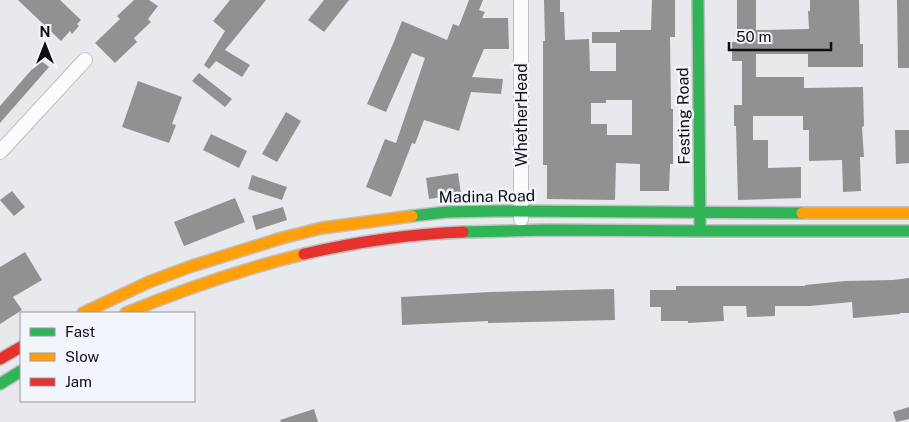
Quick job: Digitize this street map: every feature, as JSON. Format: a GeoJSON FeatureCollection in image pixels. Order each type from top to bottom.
{"type":"FeatureCollection","features":[{"type":"Feature","properties":{"kind":"main road","name":"Festing Road"},"geometry":{"type":"LineString","coordinates":[[698,0],[700,231]]}},
{"type":"Feature","properties":{"kind":"main road","name":"Madina Road"},"geometry":{"type":"LineString","coordinates":[[84,312],[149,282],[192,266],[290,236],[322,228],[408,216],[447,212],[565,211],[909,213]]}},
{"type":"Feature","properties":{"kind":"main road"},"geometry":{"type":"LineString","coordinates":[[128,312],[186,288],[284,258],[335,247],[431,234],[522,230],[909,231]]}},
{"type":"Feature","properties":{"kind":"main road"},"geometry":{"type":"LineString","coordinates":[[0,359],[20,348]]}},
{"type":"Feature","properties":{"kind":"main road"},"geometry":{"type":"LineString","coordinates":[[0,384],[20,372]]}},
{"type":"Feature","properties":{"kind":"street","name":"WhetherHead"},"geometry":{"type":"LineString","coordinates":[[521,0],[522,230]]}},
{"type":"Feature","properties":{"kind":"street"},"geometry":{"type":"LineString","coordinates":[[0,152],[85,60]]}},
{"type":"Feature","properties":{"kind":"street"},"geometry":{"type":"LineString","coordinates":[[880,213],[880,231]]}},
{"type":"Feature","properties":{"kind":"building"},"geometry":{"type":"Polygon","coordinates":[[[18,0],[60,0],[81,20],[77,24],[79,26],[72,34],[70,31],[61,41],[18,0]]]}},
{"type":"Feature","properties":{"kind":"building"},"geometry":{"type":"Polygon","coordinates":[[[134,0],[149,0],[158,6],[148,19],[151,22],[134,38],[137,42],[115,63],[95,43],[120,19],[117,16],[134,0]]]}},
{"type":"Feature","properties":{"kind":"building"},"geometry":{"type":"Polygon","coordinates":[[[230,0],[266,0],[225,50],[250,65],[242,77],[216,61],[209,69],[204,65],[225,31],[213,21],[230,0]]]}},
{"type":"Feature","properties":{"kind":"building"},"geometry":{"type":"Polygon","coordinates":[[[324,0],[349,0],[324,32],[308,20],[324,0]]]}},
{"type":"Feature","properties":{"kind":"building"},"geometry":{"type":"Polygon","coordinates":[[[469,0],[483,0],[479,10],[485,12],[482,18],[508,18],[509,49],[484,49],[472,77],[503,79],[501,94],[471,92],[459,131],[424,120],[415,144],[412,143],[391,197],[366,187],[385,139],[396,143],[425,58],[412,53],[386,112],[367,104],[402,21],[447,40],[453,24],[459,26],[469,0]]]}},
{"type":"Feature","properties":{"kind":"building"},"geometry":{"type":"Polygon","coordinates":[[[544,0],[560,0],[560,12],[564,12],[565,40],[589,39],[590,71],[616,71],[616,43],[592,43],[592,32],[651,30],[652,0],[675,0],[675,37],[670,37],[673,164],[670,164],[669,191],[640,191],[640,164],[616,163],[615,200],[547,199],[547,165],[543,165],[543,41],[545,41],[544,0]],[[606,100],[606,103],[591,103],[591,124],[607,124],[607,135],[632,135],[632,100],[606,100]]]}},
{"type":"Feature","properties":{"kind":"building"},"geometry":{"type":"Polygon","coordinates":[[[737,0],[756,0],[756,30],[809,29],[808,11],[810,11],[810,0],[859,0],[860,44],[863,44],[863,67],[808,67],[808,54],[756,54],[756,77],[804,77],[804,88],[863,87],[864,126],[862,127],[864,157],[860,157],[861,191],[843,192],[842,160],[809,161],[809,130],[803,130],[803,116],[753,116],[753,140],[768,140],[768,168],[801,167],[801,198],[738,200],[734,105],[742,105],[742,61],[732,61],[732,42],[737,42],[737,0]]]}},
{"type":"Feature","properties":{"kind":"building"},"geometry":{"type":"Polygon","coordinates":[[[897,0],[909,0],[909,68],[898,68],[897,0]]]}},
{"type":"Feature","properties":{"kind":"building"},"geometry":{"type":"Polygon","coordinates":[[[40,60],[49,67],[0,123],[0,106],[40,60]]]}},
{"type":"Feature","properties":{"kind":"building"},"geometry":{"type":"Polygon","coordinates":[[[199,73],[232,99],[225,107],[192,81],[199,73]]]}},
{"type":"Feature","properties":{"kind":"building"},"geometry":{"type":"Polygon","coordinates":[[[138,81],[182,97],[172,124],[176,125],[169,143],[122,127],[138,81]]]}},
{"type":"Feature","properties":{"kind":"building"},"geometry":{"type":"Polygon","coordinates":[[[286,112],[301,121],[277,162],[262,154],[286,112]]]}},
{"type":"Feature","properties":{"kind":"building"},"geometry":{"type":"Polygon","coordinates":[[[895,130],[909,130],[909,163],[896,164],[895,130]]]}},
{"type":"Feature","properties":{"kind":"building"},"geometry":{"type":"Polygon","coordinates":[[[211,134],[247,151],[239,168],[203,150],[211,134]]]}},
{"type":"Feature","properties":{"kind":"building"},"geometry":{"type":"Polygon","coordinates":[[[458,173],[461,194],[429,199],[426,178],[458,173]]]}},
{"type":"Feature","properties":{"kind":"building"},"geometry":{"type":"Polygon","coordinates":[[[252,175],[287,187],[282,200],[248,189],[252,175]]]}},
{"type":"Feature","properties":{"kind":"building"},"geometry":{"type":"Polygon","coordinates":[[[12,191],[25,207],[14,216],[0,200],[12,191]]]}},
{"type":"Feature","properties":{"kind":"building"},"geometry":{"type":"Polygon","coordinates":[[[235,198],[245,222],[184,246],[174,222],[235,198]]]}},
{"type":"Feature","properties":{"kind":"building"},"geometry":{"type":"Polygon","coordinates":[[[283,207],[287,220],[256,230],[252,216],[283,207]]]}},
{"type":"Feature","properties":{"kind":"building"},"geometry":{"type":"Polygon","coordinates":[[[25,252],[42,280],[13,297],[22,310],[0,324],[0,267],[25,252]]]}},
{"type":"Feature","properties":{"kind":"building"},"geometry":{"type":"Polygon","coordinates":[[[909,278],[909,313],[853,318],[852,302],[810,306],[775,306],[775,316],[747,317],[746,306],[723,306],[724,321],[688,323],[688,321],[661,321],[661,307],[650,307],[650,290],[676,290],[676,286],[805,286],[845,281],[909,278]]]}},
{"type":"Feature","properties":{"kind":"building"},"geometry":{"type":"Polygon","coordinates":[[[614,289],[615,320],[488,323],[488,321],[402,325],[401,297],[490,292],[614,289]]]}},
{"type":"Feature","properties":{"kind":"building"},"geometry":{"type":"Polygon","coordinates":[[[909,407],[909,419],[896,422],[893,412],[909,407]]]}},
{"type":"Feature","properties":{"kind":"building"},"geometry":{"type":"Polygon","coordinates":[[[314,409],[318,422],[281,422],[280,420],[314,409]]]}},
{"type":"Feature","properties":{"kind":"traffic: fast"},"geometry":{"type":"LineString","coordinates":[[698,0],[700,225]]}},
{"type":"Feature","properties":{"kind":"traffic: fast"},"geometry":{"type":"LineString","coordinates":[[412,216],[447,212],[495,211],[802,213]]}},
{"type":"Feature","properties":{"kind":"traffic: fast"},"geometry":{"type":"LineString","coordinates":[[463,232],[548,230],[909,231]]}},
{"type":"Feature","properties":{"kind":"traffic: fast"},"geometry":{"type":"LineString","coordinates":[[0,384],[20,372]]}},
{"type":"Feature","properties":{"kind":"traffic: slow"},"geometry":{"type":"LineString","coordinates":[[802,213],[909,213]]}},
{"type":"Feature","properties":{"kind":"traffic: slow"},"geometry":{"type":"LineString","coordinates":[[85,312],[149,282],[192,266],[282,238],[322,228],[412,216]]}},
{"type":"Feature","properties":{"kind":"traffic: slow"},"geometry":{"type":"LineString","coordinates":[[129,312],[214,280],[304,254]]}},
{"type":"Feature","properties":{"kind":"traffic: jam"},"geometry":{"type":"LineString","coordinates":[[304,254],[383,239],[463,232]]}},
{"type":"Feature","properties":{"kind":"traffic: jam"},"geometry":{"type":"LineString","coordinates":[[0,359],[20,348]]}}]}
